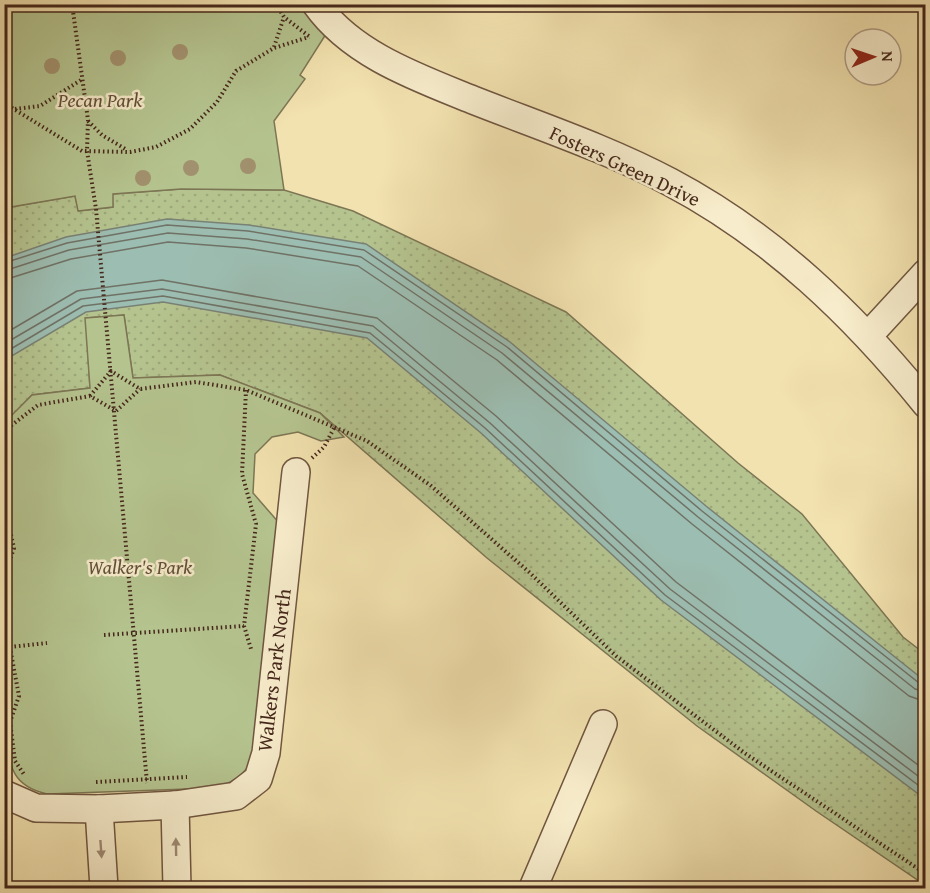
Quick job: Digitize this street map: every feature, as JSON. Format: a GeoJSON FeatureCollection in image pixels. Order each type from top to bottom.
{"type":"FeatureCollection","features":[{"type":"Feature","properties":{"kind":"street","name":"Fosters Green Drive"},"geometry":{"type":"LineString","coordinates":[[316,4],[337,28],[379,57],[425,80],[623,160],[669,182],[711,206],[810,279],[868,336],[926,404]]}},
{"type":"Feature","properties":{"kind":"street"},"geometry":{"type":"LineString","coordinates":[[868,336],[926,273]]}},
{"type":"Feature","properties":{"kind":"street","name":"Walkers Park North"},"geometry":{"type":"LineString","coordinates":[[4,794],[36,808],[99,809],[162,805],[236,796],[258,779],[266,753],[296,472]]}},
{"type":"Feature","properties":{"kind":"street"},"geometry":{"type":"LineString","coordinates":[[532,888],[603,724]]}},
{"type":"Feature","properties":{"kind":"street"},"geometry":{"type":"LineString","coordinates":[[162,805],[177,888]]}},
{"type":"Feature","properties":{"kind":"street"},"geometry":{"type":"LineString","coordinates":[[99,809],[104,888]]}},
{"type":"Feature","properties":{"kind":"path"},"geometry":{"type":"LineString","coordinates":[[72,4],[88,120],[87,151],[96,209],[116,411],[147,778],[162,805]]}},
{"type":"Feature","properties":{"kind":"path"},"geometry":{"type":"LineString","coordinates":[[274,48],[284,17]]}},
{"type":"Feature","properties":{"kind":"path"},"geometry":{"type":"LineString","coordinates":[[4,103],[82,151],[130,152],[156,147],[190,129],[217,102],[236,71],[274,48],[309,37]]}},
{"type":"Feature","properties":{"kind":"path"},"geometry":{"type":"LineString","coordinates":[[13,109],[40,106],[62,95],[81,80]]}},
{"type":"Feature","properties":{"kind":"path"},"geometry":{"type":"LineString","coordinates":[[88,120],[102,135],[130,152]]}},
{"type":"Feature","properties":{"kind":"path"},"geometry":{"type":"LineString","coordinates":[[111,371],[140,389]]}},
{"type":"Feature","properties":{"kind":"path"},"geometry":{"type":"LineString","coordinates":[[90,396],[111,371]]}},
{"type":"Feature","properties":{"kind":"path"},"geometry":{"type":"LineString","coordinates":[[116,411],[140,389],[196,382],[246,390],[367,441],[430,485],[634,670],[746,754],[926,874]]}},
{"type":"Feature","properties":{"kind":"path"},"geometry":{"type":"LineString","coordinates":[[246,390],[242,474],[256,524],[244,626],[254,660]]}},
{"type":"Feature","properties":{"kind":"path"},"geometry":{"type":"LineString","coordinates":[[4,430],[38,405],[90,396],[116,411]]}},
{"type":"Feature","properties":{"kind":"path"},"geometry":{"type":"LineString","coordinates":[[296,472],[324,447],[334,428]]}},
{"type":"Feature","properties":{"kind":"path"},"geometry":{"type":"LineString","coordinates":[[4,504],[14,548],[4,577]]}},
{"type":"Feature","properties":{"kind":"path"},"geometry":{"type":"LineString","coordinates":[[4,616],[19,696],[10,722],[15,761],[21,773],[29,779]]}},
{"type":"Feature","properties":{"kind":"path"},"geometry":{"type":"LineString","coordinates":[[104,635],[244,626]]}},
{"type":"Feature","properties":{"kind":"path"},"geometry":{"type":"LineString","coordinates":[[10,647],[47,643]]}},
{"type":"Feature","properties":{"kind":"path"},"geometry":{"type":"LineString","coordinates":[[93,783],[190,777]]}},
{"type":"Feature","properties":{"kind":"green space","name":"Pecan Park"},"geometry":{"type":"Polygon","coordinates":[[[5,5],[300,5],[326,34],[300,75],[305,79],[274,121],[284,190],[181,189],[113,194],[113,207],[78,211],[75,196],[5,208],[5,5]]]}},
{"type":"Feature","properties":{"kind":"green space"},"geometry":{"type":"Polygon","coordinates":[[[181,189],[284,190],[353,211],[566,312],[738,463],[802,514],[903,637],[925,654],[925,885],[697,726],[487,558],[320,413],[220,375],[133,378],[124,315],[86,318],[90,388],[32,395],[5,423],[4,208],[75,196],[79,211],[113,207],[112,194],[181,189]]]}},
{"type":"Feature","properties":{"kind":"green space","name":"Walker's Park"},"geometry":{"type":"Polygon","coordinates":[[[124,315],[133,378],[220,375],[320,413],[344,437],[321,441],[298,432],[272,437],[255,454],[253,493],[280,524],[257,751],[246,770],[231,782],[216,788],[47,794],[34,790],[18,778],[10,761],[4,727],[4,423],[32,395],[90,388],[85,318],[124,315]]]}},
{"type":"Feature","properties":{"kind":"water"},"geometry":{"type":"Polygon","coordinates":[[[167,219],[249,225],[366,244],[510,342],[706,506],[925,681],[925,799],[661,600],[481,433],[367,338],[163,302],[86,312],[5,360],[5,258],[66,237],[167,219]]]}}]}
